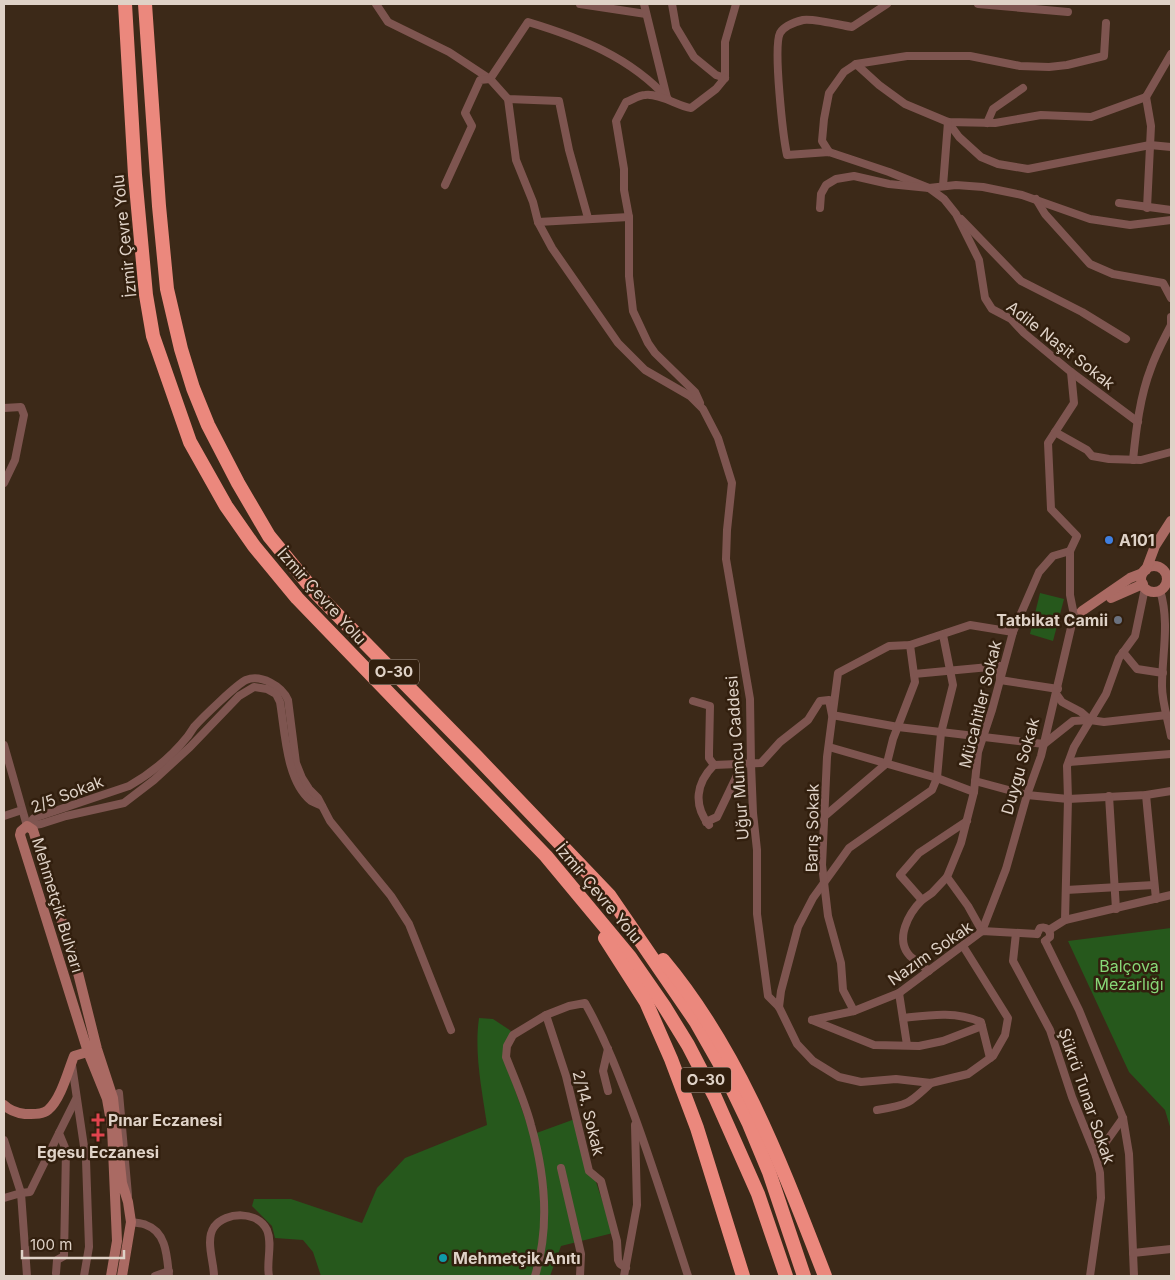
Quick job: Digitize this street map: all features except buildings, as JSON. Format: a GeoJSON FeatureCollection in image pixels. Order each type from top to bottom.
{"type":"FeatureCollection","features":[{"type":"Feature","properties":{"kind":"highway","name":"İzmir Çevre Yolu"},"geometry":{"type":"LineString","coordinates":[[125,4],[135,175],[146,295],[153,336],[190,442],[226,506],[254,546],[297,598],[546,856],[630,957],[688,1045],[715,1097],[758,1194],[786,1276]]}},
{"type":"Feature","properties":{"kind":"highway","name":"İzmir Çevre Yolu"},"geometry":{"type":"LineString","coordinates":[[145,4],[166,288],[193,388],[208,425],[238,483],[269,536],[314,590],[609,895],[696,1022],[721,1066],[749,1124],[768,1172],[804,1276]]}},
{"type":"Feature","properties":{"kind":"highway"},"geometry":{"type":"LineString","coordinates":[[609,895],[678,978],[734,1065],[781,1165],[825,1276]]}},
{"type":"Feature","properties":{"kind":"highway"},"geometry":{"type":"LineString","coordinates":[[586,904],[646,1002],[671,1059],[697,1128],[743,1276]]}},
{"type":"Feature","properties":{"kind":"main road"},"geometry":{"type":"LineString","coordinates":[[1155,546],[1169,577],[1165,589],[1152,592],[1144,586],[1142,576],[1155,546],[1171,520]]}},
{"type":"Feature","properties":{"kind":"main road"},"geometry":{"type":"LineString","coordinates":[[1078,613],[1150,567],[1162,569],[1169,577]]}},
{"type":"Feature","properties":{"kind":"main road"},"geometry":{"type":"LineString","coordinates":[[1078,613],[1144,586]]}},
{"type":"Feature","properties":{"kind":"main road","name":"Mehmetçik Bulvarı"},"geometry":{"type":"LineString","coordinates":[[26,826],[20,835],[110,1098],[122,1182],[131,1222],[122,1276]]}},
{"type":"Feature","properties":{"kind":"main road"},"geometry":{"type":"LineString","coordinates":[[4,1105],[14,1112],[27,1114],[37,1114],[48,1110],[59,1094],[74,1056],[93,1051]]}},
{"type":"Feature","properties":{"kind":"main road","name":"Mehmetçik Bulvarı"},"geometry":{"type":"LineString","coordinates":[[110,1098],[117,1242],[111,1276]]}},
{"type":"Feature","properties":{"kind":"street"},"geometry":{"type":"LineString","coordinates":[[376,4],[388,22],[448,52],[490,79],[508,99],[559,101],[569,150],[588,218]]}},
{"type":"Feature","properties":{"kind":"street"},"geometry":{"type":"LineString","coordinates":[[580,4],[646,14]]}},
{"type":"Feature","properties":{"kind":"street"},"geometry":{"type":"LineString","coordinates":[[644,4],[668,100]]}},
{"type":"Feature","properties":{"kind":"street"},"geometry":{"type":"LineString","coordinates":[[703,409],[695,392],[668,368],[651,348],[633,311],[629,276],[629,217],[616,121],[626,102],[646,94],[691,108],[716,89],[725,78],[726,42],[736,4]]}},
{"type":"Feature","properties":{"kind":"street"},"geometry":{"type":"LineString","coordinates":[[887,4],[852,27],[805,19],[790,24],[780,31],[777,42],[777,59],[787,155],[829,152],[889,172],[929,188]]}},
{"type":"Feature","properties":{"kind":"street"},"geometry":{"type":"LineString","coordinates":[[978,4],[1068,12]]}},
{"type":"Feature","properties":{"kind":"street"},"geometry":{"type":"LineString","coordinates":[[674,6],[676,28],[694,57],[716,75],[725,78]]}},
{"type":"Feature","properties":{"kind":"street"},"geometry":{"type":"LineString","coordinates":[[490,79],[528,22],[569,34],[608,52],[655,84],[668,100]]}},
{"type":"Feature","properties":{"kind":"street"},"geometry":{"type":"LineString","coordinates":[[829,152],[822,141],[829,93],[844,72],[856,64],[907,56],[970,56],[1020,66],[1049,67],[1067,65],[1104,56],[1106,23]]}},
{"type":"Feature","properties":{"kind":"street"},"geometry":{"type":"LineString","coordinates":[[856,64],[879,85],[905,104],[948,122],[995,123],[1041,116],[1091,117],[1146,97],[1171,54]]}},
{"type":"Feature","properties":{"kind":"street"},"geometry":{"type":"LineString","coordinates":[[445,185],[472,126],[465,113],[480,80],[490,79]]}},
{"type":"Feature","properties":{"kind":"street"},"geometry":{"type":"LineString","coordinates":[[987,123],[993,109],[1023,88]]}},
{"type":"Feature","properties":{"kind":"street"},"geometry":{"type":"LineString","coordinates":[[1146,97],[1151,126],[1148,208]]}},
{"type":"Feature","properties":{"kind":"street","name":"Uğur Mumcu Caddesi"},"geometry":{"type":"LineString","coordinates":[[508,99],[516,160],[533,202],[538,222],[552,248],[618,343],[645,370],[690,396],[703,409],[718,438],[732,483],[726,559],[750,698],[746,764],[757,850],[757,914],[768,996],[779,1007],[797,1044],[813,1061],[839,1077],[861,1082],[896,1079],[931,1083]]}},
{"type":"Feature","properties":{"kind":"street"},"geometry":{"type":"LineString","coordinates":[[948,122],[959,137],[981,157],[998,164],[1028,169],[1150,145],[1171,146]]}},
{"type":"Feature","properties":{"kind":"street"},"geometry":{"type":"LineString","coordinates":[[943,186],[948,122]]}},
{"type":"Feature","properties":{"kind":"street"},"geometry":{"type":"LineString","coordinates":[[820,208],[821,194],[826,185],[836,179],[854,176],[889,184],[929,188],[956,185],[983,187],[1022,194],[1090,219],[1106,222],[1130,225],[1171,220]]}},
{"type":"Feature","properties":{"kind":"street","name":"Adile Naşit Sokak"},"geometry":{"type":"LineString","coordinates":[[929,188],[944,199],[956,214],[979,260],[984,282],[985,298],[992,309],[1011,319],[1024,333],[1070,372],[1138,422]]}},
{"type":"Feature","properties":{"kind":"street"},"geometry":{"type":"LineString","coordinates":[[1036,199],[1045,214],[1090,264],[1113,274],[1163,283],[1171,298]]}},
{"type":"Feature","properties":{"kind":"street"},"geometry":{"type":"LineString","coordinates":[[1119,203],[1171,210]]}},
{"type":"Feature","properties":{"kind":"street"},"geometry":{"type":"LineString","coordinates":[[956,214],[1021,281],[1082,312],[1126,339]]}},
{"type":"Feature","properties":{"kind":"street"},"geometry":{"type":"LineString","coordinates":[[538,222],[629,217]]}},
{"type":"Feature","properties":{"kind":"street"},"geometry":{"type":"LineString","coordinates":[[1133,460],[1138,422],[1150,368],[1171,325],[1171,317]]}},
{"type":"Feature","properties":{"kind":"street"},"geometry":{"type":"LineString","coordinates":[[1070,372],[1074,403],[1048,443],[1051,509],[1077,536],[1070,551],[1070,595],[1078,613]]}},
{"type":"Feature","properties":{"kind":"street"},"geometry":{"type":"LineString","coordinates":[[4,408],[21,407],[24,414],[16,460],[4,483]]}},
{"type":"Feature","properties":{"kind":"street"},"geometry":{"type":"LineString","coordinates":[[1054,432],[1087,450],[1092,456],[1141,460],[1171,452]]}},
{"type":"Feature","properties":{"kind":"street","name":"Mücahitler Sokak"},"geometry":{"type":"LineString","coordinates":[[947,878],[967,821],[974,792],[978,752],[1013,632],[1039,572],[1054,556],[1070,551]]}},
{"type":"Feature","properties":{"kind":"street"},"geometry":{"type":"LineString","coordinates":[[1065,920],[1067,766],[1074,748],[1106,694],[1119,658],[1135,636],[1144,586]]}},
{"type":"Feature","properties":{"kind":"street"},"geometry":{"type":"LineString","coordinates":[[1165,589],[1163,601],[1169,636],[1162,688],[1171,736]]}},
{"type":"Feature","properties":{"kind":"street","name":"Duygu Sokak"},"geometry":{"type":"LineString","coordinates":[[982,931],[1006,869],[1027,795],[1042,756],[1078,613]]}},
{"type":"Feature","properties":{"kind":"street"},"geometry":{"type":"LineString","coordinates":[[826,815],[887,763],[915,682],[910,645],[970,625],[1013,632]]}},
{"type":"Feature","properties":{"kind":"street"},"geometry":{"type":"LineString","coordinates":[[779,1007],[781,991],[798,927],[813,898],[849,848],[932,790],[937,778],[941,733],[953,685],[944,634]]}},
{"type":"Feature","properties":{"kind":"street","name":"Barış Sokak"},"geometry":{"type":"LineString","coordinates":[[854,1011],[843,990],[841,963],[828,916],[822,865],[829,747],[838,672],[888,646],[910,645]]}},
{"type":"Feature","properties":{"kind":"street"},"geometry":{"type":"LineString","coordinates":[[1124,652],[1137,669],[1163,673]]}},
{"type":"Feature","properties":{"kind":"street"},"geometry":{"type":"LineString","coordinates":[[914,674],[1000,666],[1000,680],[1057,692],[1062,702],[1081,712],[1090,720]]}},
{"type":"Feature","properties":{"kind":"street","name":"2/5 Sokak"},"geometry":{"type":"LineString","coordinates":[[26,826],[34,818],[129,786],[143,778],[177,748],[195,726],[232,690],[247,680],[264,680],[280,688],[288,700],[296,763],[302,778],[318,798],[330,821],[391,896],[409,924],[451,1030]]}},
{"type":"Feature","properties":{"kind":"street","name":"2/5 Sokak"},"geometry":{"type":"LineString","coordinates":[[26,826],[124,803],[154,780],[190,747],[233,701],[254,688],[267,689],[276,694],[280,702],[292,772],[299,786],[311,801],[322,806]]}},
{"type":"Feature","properties":{"kind":"street"},"geometry":{"type":"LineString","coordinates":[[746,764],[717,817],[708,824],[698,806],[702,780],[714,765],[761,763],[780,742],[808,720],[820,701],[829,700],[832,715],[898,728],[1044,744],[1073,721],[1090,720],[1104,722],[1167,715]]}},
{"type":"Feature","properties":{"kind":"street"},"geometry":{"type":"LineString","coordinates":[[693,701],[710,706],[709,752],[714,765]]}},
{"type":"Feature","properties":{"kind":"street"},"geometry":{"type":"LineString","coordinates":[[4,744],[26,826]]}},
{"type":"Feature","properties":{"kind":"street"},"geometry":{"type":"LineString","coordinates":[[829,747],[937,778],[974,792]]}},
{"type":"Feature","properties":{"kind":"street"},"geometry":{"type":"LineString","coordinates":[[1069,762],[1171,754]]}},
{"type":"Feature","properties":{"kind":"street"},"geometry":{"type":"LineString","coordinates":[[974,781],[1027,795],[1068,799],[1171,792]]}},
{"type":"Feature","properties":{"kind":"street"},"geometry":{"type":"LineString","coordinates":[[1146,795],[1156,899]]}},
{"type":"Feature","properties":{"kind":"street"},"geometry":{"type":"LineString","coordinates":[[1109,796],[1116,909]]}},
{"type":"Feature","properties":{"kind":"street"},"geometry":{"type":"LineString","coordinates":[[4,816],[22,810]]}},
{"type":"Feature","properties":{"kind":"street"},"geometry":{"type":"LineString","coordinates":[[922,900],[900,875],[919,853],[967,821]]}},
{"type":"Feature","properties":{"kind":"street"},"geometry":{"type":"LineString","coordinates":[[929,971],[909,955],[903,942],[907,919],[922,900],[947,878],[968,906],[982,931]]}},
{"type":"Feature","properties":{"kind":"street"},"geometry":{"type":"LineString","coordinates":[[1066,890],[1154,884]]}},
{"type":"Feature","properties":{"kind":"street"},"geometry":{"type":"LineString","coordinates":[[1049,930],[1065,920],[1171,895]]}},
{"type":"Feature","properties":{"kind":"street"},"geometry":{"type":"LineString","coordinates":[[1049,930],[1042,927],[1036,934],[1038,939],[1045,941],[1079,1010],[1123,1118],[1129,1154],[1134,1276]]}},
{"type":"Feature","properties":{"kind":"street"},"geometry":{"type":"LineString","coordinates":[[1045,941],[1050,937],[1049,930]]}},
{"type":"Feature","properties":{"kind":"street","name":"Nazım Sokak"},"geometry":{"type":"LineString","coordinates":[[908,1045],[874,1045],[812,1020],[854,1011],[899,993],[982,931],[1036,934]]}},
{"type":"Feature","properties":{"kind":"street","name":"Şükrü Tunar Sokak"},"geometry":{"type":"LineString","coordinates":[[1016,933],[1013,961],[1050,1030],[1072,1097],[1096,1156],[1100,1173],[1101,1198],[1090,1276]]}},
{"type":"Feature","properties":{"kind":"street"},"geometry":{"type":"LineString","coordinates":[[877,1110],[903,1106],[914,1100],[931,1083],[968,1074],[993,1056],[1005,1035],[1008,1018],[963,946]]}},
{"type":"Feature","properties":{"kind":"street"},"geometry":{"type":"LineString","coordinates":[[899,993],[908,1045],[919,1046],[943,1041],[982,1026]]}},
{"type":"Feature","properties":{"kind":"street"},"geometry":{"type":"LineString","coordinates":[[535,1276],[540,1261],[543,1235],[543,1185],[531,1124],[506,1057],[507,1046],[513,1035],[546,1015],[569,1006],[585,1004],[600,1030],[635,1118],[688,1276]]}},
{"type":"Feature","properties":{"kind":"street"},"geometry":{"type":"LineString","coordinates":[[903,1018],[951,1014],[968,1016],[981,1022],[990,1058]]}},
{"type":"Feature","properties":{"kind":"street","name":"2/14. Sokak"},"geometry":{"type":"LineString","coordinates":[[546,1015],[566,1076],[589,1171],[601,1181],[617,1241],[618,1260],[626,1268]]}},
{"type":"Feature","properties":{"kind":"street"},"geometry":{"type":"LineString","coordinates":[[608,1049],[602,1071],[608,1091]]}},
{"type":"Feature","properties":{"kind":"street"},"geometry":{"type":"LineString","coordinates":[[72,1062],[86,1160],[88,1247],[84,1276]]}},
{"type":"Feature","properties":{"kind":"street"},"geometry":{"type":"LineString","coordinates":[[4,1198],[30,1192],[76,1099]]}},
{"type":"Feature","properties":{"kind":"street"},"geometry":{"type":"LineString","coordinates":[[624,1276],[637,1205],[635,1118]]}},
{"type":"Feature","properties":{"kind":"street"},"geometry":{"type":"LineString","coordinates":[[1096,1156],[1123,1118]]}},
{"type":"Feature","properties":{"kind":"street"},"geometry":{"type":"LineString","coordinates":[[56,1273],[57,1260],[64,1256],[65,1225],[66,1150],[59,1133]]}},
{"type":"Feature","properties":{"kind":"street"},"geometry":{"type":"LineString","coordinates":[[4,1140],[21,1193],[26,1276]]}},
{"type":"Feature","properties":{"kind":"street"},"geometry":{"type":"LineString","coordinates":[[561,1168],[581,1254],[580,1276]]}},
{"type":"Feature","properties":{"kind":"street"},"geometry":{"type":"LineString","coordinates":[[214,1276],[210,1242],[214,1227],[227,1218],[245,1215],[259,1221],[266,1228],[269,1237],[269,1276]]}},
{"type":"Feature","properties":{"kind":"street"},"geometry":{"type":"LineString","coordinates":[[131,1222],[148,1225],[158,1232],[166,1247],[169,1274],[155,1276]]}},
{"type":"Feature","properties":{"kind":"street"},"geometry":{"type":"LineString","coordinates":[[1133,1253],[1171,1249]]}},
{"type":"Feature","properties":{"kind":"green space"},"geometry":{"type":"Polygon","coordinates":[[[1040,593],[1064,599],[1053,641],[1030,634],[1040,593]]]}},
{"type":"Feature","properties":{"kind":"green space","name":"Balçova Mezarlığı"},"geometry":{"type":"Polygon","coordinates":[[[1171,928],[1171,1130],[1165,1110],[1129,1072],[1068,941],[1171,928]]]}},
{"type":"Feature","properties":{"kind":"green space"},"geometry":{"type":"Polygon","coordinates":[[[479,1018],[493,1019],[511,1031],[504,1045],[504,1059],[531,1135],[575,1119],[613,1233],[561,1246],[550,1276],[321,1276],[313,1252],[303,1240],[275,1238],[272,1226],[252,1206],[254,1199],[291,1199],[362,1223],[377,1188],[405,1158],[487,1125],[477,1045],[479,1018]]]}},
{"type":"Feature","properties":{"kind":"place","name":"A101"},"geometry":{"type":"Point","coordinates":[1109,540]}},
{"type":"Feature","properties":{"kind":"place","name":"Tatbikat Camii"},"geometry":{"type":"Point","coordinates":[1118,620]}},
{"type":"Feature","properties":{"kind":"place","name":"Pınar Eczanesi"},"geometry":{"type":"Point","coordinates":[98,1120]}},
{"type":"Feature","properties":{"kind":"place","name":"Egesu Eczanesi"},"geometry":{"type":"Point","coordinates":[98,1135]}},
{"type":"Feature","properties":{"kind":"place","name":"Mehmetçik Anıtı"},"geometry":{"type":"Point","coordinates":[443,1258]}}]}
